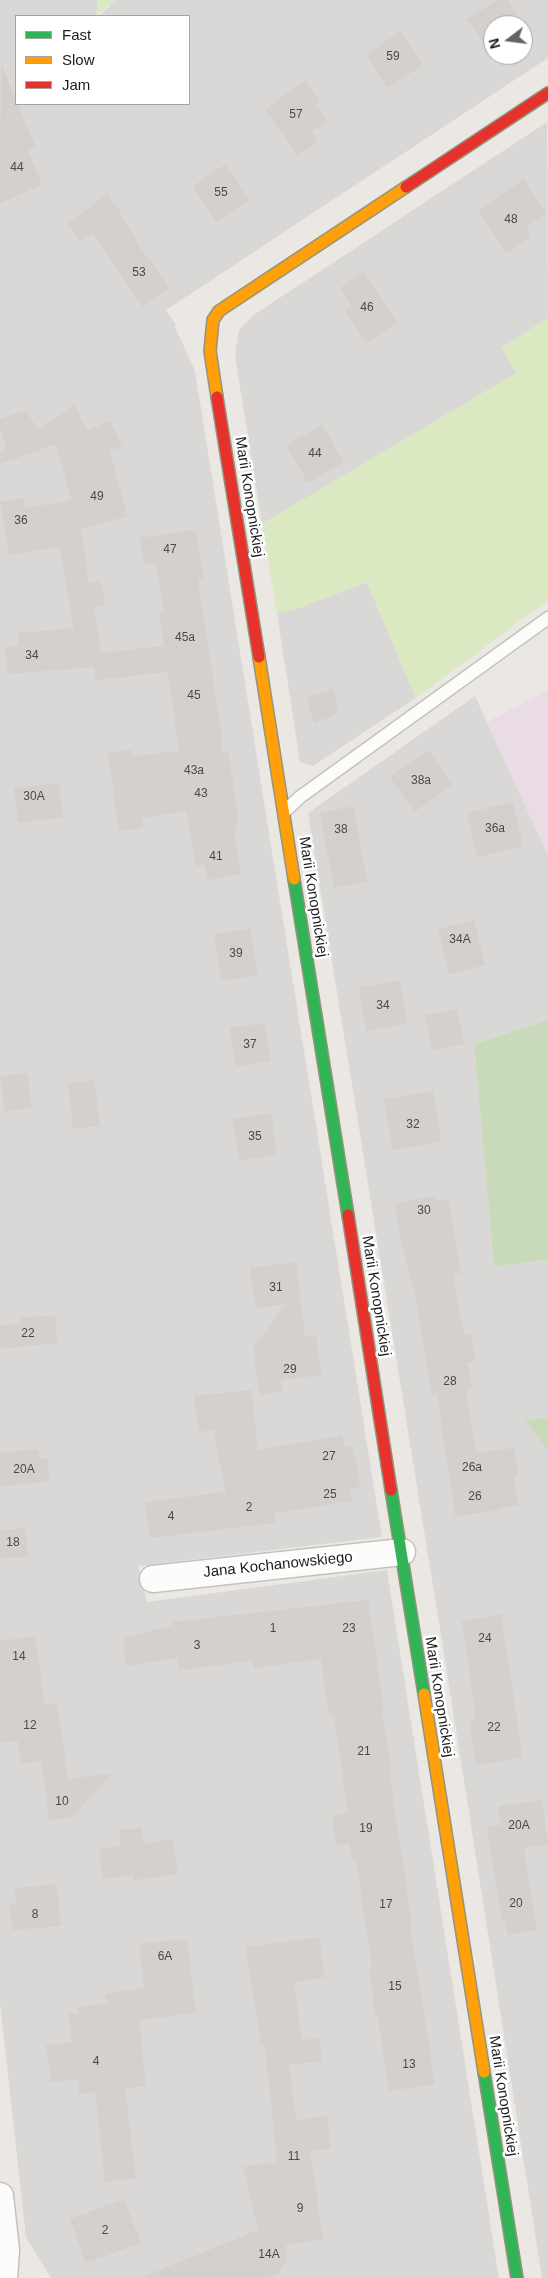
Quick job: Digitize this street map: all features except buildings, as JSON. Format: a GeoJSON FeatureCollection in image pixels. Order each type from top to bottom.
{"type":"FeatureCollection","features":[{"type":"Feature","properties":{"kind":"street","name":"Marii Konopnickiej"},"geometry":{"type":"LineString","coordinates":[[517,2278],[285,811],[210,351],[213,320],[219,311],[548,93]]}},
{"type":"Feature","properties":{"kind":"street","name":"Jana Kochanowskiego"},"geometry":{"type":"LineString","coordinates":[[154,1579],[402,1552]]}},
{"type":"Feature","properties":{"kind":"street"},"geometry":{"type":"LineString","coordinates":[[0,2196],[6,2250],[5,2276]]}},
{"type":"Feature","properties":{"kind":"lane"},"geometry":{"type":"LineString","coordinates":[[285,811],[306,792],[548,618]]}},
{"type":"Feature","properties":{"kind":"shaded area"},"geometry":{"type":"Polygon","coordinates":[[[0,0],[98,0],[96,15],[15,15],[15,105],[190,105],[190,15],[100,15],[116,0],[548,0],[548,58],[166,310],[176,325],[175,327],[195,371],[382,1537],[138,1566],[147,1602],[387,1570],[499,2278],[51,2278],[26,2237],[0,2003],[0,0]]]}},
{"type":"Feature","properties":{"kind":"shaded area"},"geometry":{"type":"Polygon","coordinates":[[[547,122],[548,318],[502,348],[517,373],[262,524],[235,356],[239,330],[252,316],[547,122]]]}},
{"type":"Feature","properties":{"kind":"shaded area"},"geometry":{"type":"Polygon","coordinates":[[[367,582],[416,698],[313,766],[300,762],[277,614],[367,582]]]}},
{"type":"Feature","properties":{"kind":"shaded area"},"geometry":{"type":"Polygon","coordinates":[[[548,690],[548,855],[487,722],[548,690]]]}},
{"type":"Feature","properties":{"kind":"shaded area"},"geometry":{"type":"Polygon","coordinates":[[[475,696],[548,855],[548,1020],[474,1044],[494,1267],[548,1259],[548,1417],[526,1420],[548,1451],[548,2278],[542,2278],[445,1660],[308,813],[475,696]]]}},
{"type":"Feature","properties":{"kind":"green space"},"geometry":{"type":"Polygon","coordinates":[[[98,0],[116,0],[97,15],[98,0]]]}},
{"type":"Feature","properties":{"kind":"green space"},"geometry":{"type":"Polygon","coordinates":[[[548,318],[548,600],[416,698],[367,582],[277,614],[262,524],[516,373],[502,348],[548,318]]]}},
{"type":"Feature","properties":{"kind":"green space"},"geometry":{"type":"Polygon","coordinates":[[[548,1020],[548,1259],[494,1267],[474,1044],[548,1020]]]}},
{"type":"Feature","properties":{"kind":"green space"},"geometry":{"type":"Polygon","coordinates":[[[548,1417],[548,1451],[525,1420],[548,1417]]]}},
{"type":"Feature","properties":{"kind":"traffic: fast"},"geometry":{"type":"LineString","coordinates":[[294,879],[348,1215]]}},
{"type":"Feature","properties":{"kind":"traffic: fast"},"geometry":{"type":"LineString","coordinates":[[391,1490],[424,1694]]}},
{"type":"Feature","properties":{"kind":"traffic: fast"},"geometry":{"type":"LineString","coordinates":[[484,2072],[517,2278]]}},
{"type":"Feature","properties":{"kind":"traffic: slow"},"geometry":{"type":"LineString","coordinates":[[217,397],[210,351],[213,320],[219,311],[406,187]]}},
{"type":"Feature","properties":{"kind":"traffic: slow"},"geometry":{"type":"LineString","coordinates":[[259,657],[294,879]]}},
{"type":"Feature","properties":{"kind":"traffic: slow"},"geometry":{"type":"LineString","coordinates":[[424,1694],[484,2072]]}},
{"type":"Feature","properties":{"kind":"traffic: jam"},"geometry":{"type":"LineString","coordinates":[[406,187],[548,93]]}},
{"type":"Feature","properties":{"kind":"traffic: jam"},"geometry":{"type":"LineString","coordinates":[[217,397],[259,657]]}},
{"type":"Feature","properties":{"kind":"traffic: jam"},"geometry":{"type":"LineString","coordinates":[[348,1215],[391,1490]]}}]}
